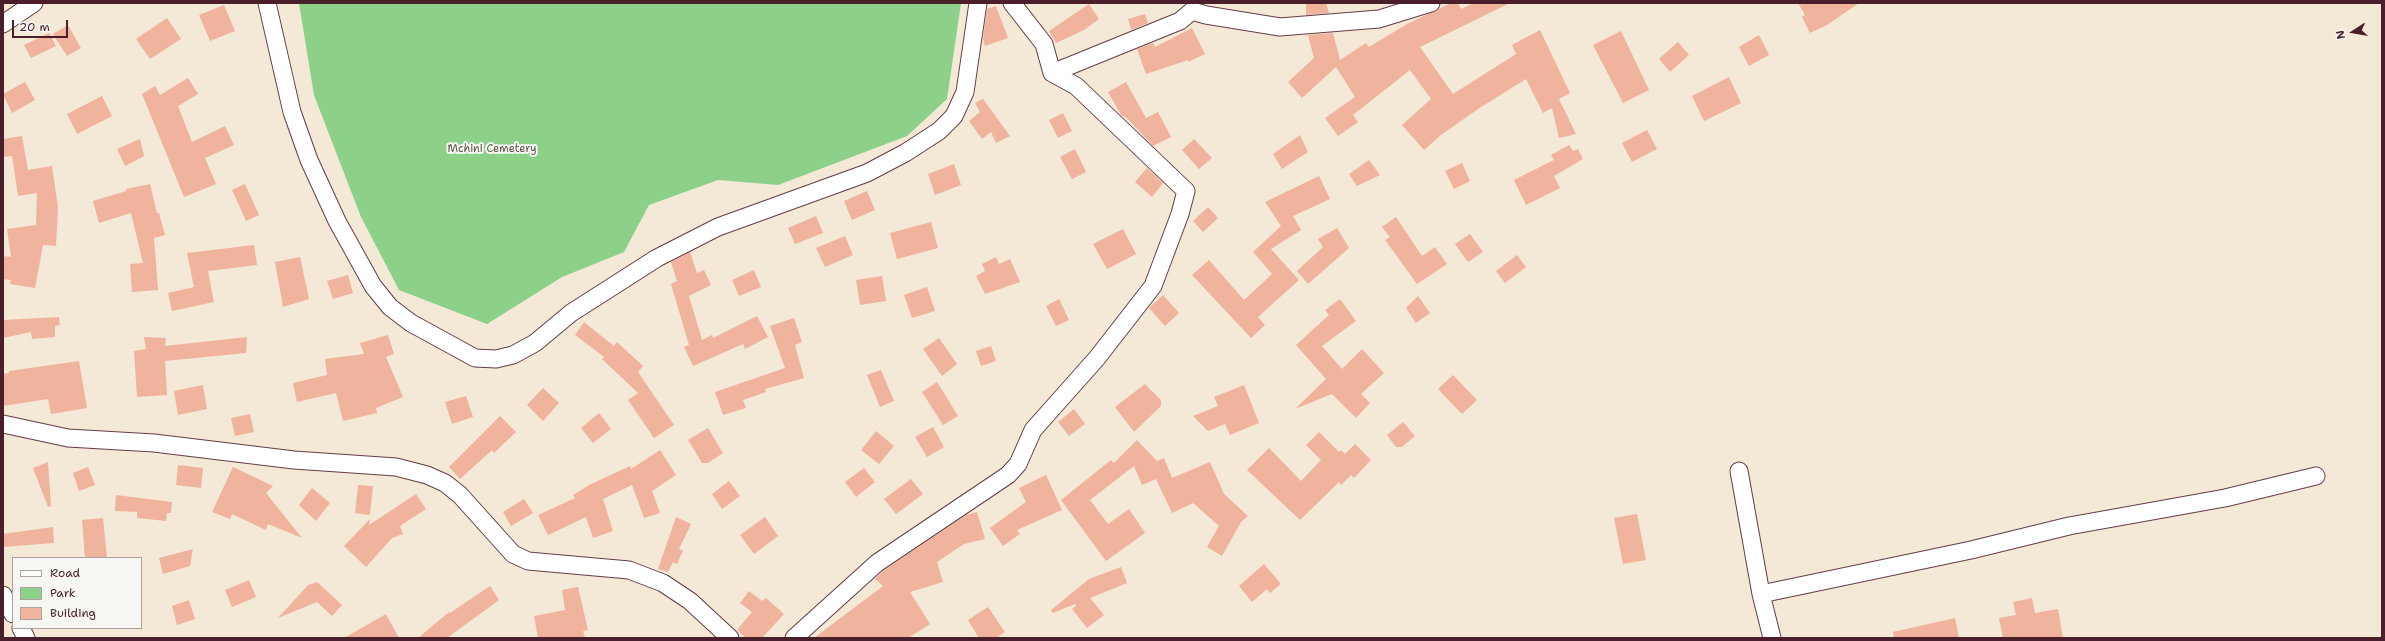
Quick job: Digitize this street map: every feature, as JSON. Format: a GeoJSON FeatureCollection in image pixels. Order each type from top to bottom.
{"type":"FeatureCollection","features":[{"type":"Feature","properties":{"kind":"street"},"geometry":{"type":"LineString","coordinates":[[3,24],[34,3]]}},
{"type":"Feature","properties":{"kind":"street"},"geometry":{"type":"LineString","coordinates":[[267,3],[292,112],[309,160],[337,221],[373,286],[390,307],[411,323],[475,358],[496,359],[513,355],[535,344],[571,313],[657,258],[718,227],[867,173],[905,153],[939,131],[954,116],[965,92],[978,3]]}},
{"type":"Feature","properties":{"kind":"street"},"geometry":{"type":"LineString","coordinates":[[794,638],[877,563],[1008,475],[1018,464],[1032,430],[1097,358],[1153,286],[1180,214],[1186,192],[1076,86],[1052,72],[1044,44],[1012,3]]}},
{"type":"Feature","properties":{"kind":"street"},"geometry":{"type":"LineString","coordinates":[[1052,72],[1180,21],[1186,7],[1206,16],[1280,27],[1379,19],[1431,3]]}},
{"type":"Feature","properties":{"kind":"street"},"geometry":{"type":"LineString","coordinates":[[3,424],[68,438],[154,443],[294,460],[396,468],[427,475],[445,483],[460,495],[513,554],[528,562],[623,569],[656,580],[690,601],[730,638]]}},
{"type":"Feature","properties":{"kind":"street"},"geometry":{"type":"LineString","coordinates":[[1739,471],[1761,594],[1772,638]]}},
{"type":"Feature","properties":{"kind":"street"},"geometry":{"type":"LineString","coordinates":[[1761,594],[1971,550],[2069,526],[2225,498],[2316,476]]}},
{"type":"Feature","properties":{"kind":"street"},"geometry":{"type":"LineString","coordinates":[[3,595],[12,612]]}},
{"type":"Feature","properties":{"kind":"street"},"geometry":{"type":"LineString","coordinates":[[22,629],[26,638]]}},
{"type":"Feature","properties":{"kind":"green space","name":"Mchini Cemetery"},"geometry":{"type":"Polygon","coordinates":[[[299,3],[961,3],[947,99],[907,136],[778,185],[718,180],[649,205],[624,252],[562,277],[487,324],[399,290],[361,217],[314,95],[299,3]]]}},
{"type":"Feature","properties":{"kind":"building"},"geometry":{"type":"Polygon","coordinates":[[[1306,3],[1326,3],[1329,13],[1306,15],[1306,3]]]}},
{"type":"Feature","properties":{"kind":"building"},"geometry":{"type":"Polygon","coordinates":[[[1451,3],[1458,3],[1461,9],[1474,3],[1510,3],[1420,47],[1453,94],[1516,54],[1512,45],[1540,30],[1570,93],[1559,99],[1576,134],[1559,138],[1552,108],[1543,113],[1526,79],[1478,109],[1441,135],[1424,150],[1402,125],[1431,99],[1410,70],[1353,115],[1358,122],[1338,136],[1325,118],[1355,97],[1336,67],[1302,98],[1288,82],[1314,58],[1308,35],[1333,33],[1340,60],[1366,43],[1369,47],[1407,24],[1451,3]]]}},
{"type":"Feature","properties":{"kind":"building"},"geometry":{"type":"Polygon","coordinates":[[[1798,3],[1859,3],[1827,25],[1810,33],[1802,17],[1805,15],[1798,3]]]}},
{"type":"Feature","properties":{"kind":"building"},"geometry":{"type":"Polygon","coordinates":[[[1089,4],[1099,19],[1084,30],[1056,43],[1049,31],[1089,4]]]}},
{"type":"Feature","properties":{"kind":"building"},"geometry":{"type":"Polygon","coordinates":[[[224,5],[235,31],[210,41],[199,15],[224,5]]]}},
{"type":"Feature","properties":{"kind":"building"},"geometry":{"type":"Polygon","coordinates":[[[996,6],[1008,38],[985,46],[983,39],[987,9],[996,6]]]}},
{"type":"Feature","properties":{"kind":"building"},"geometry":{"type":"Polygon","coordinates":[[[1145,14],[1148,23],[1131,30],[1128,19],[1145,14]]]}},
{"type":"Feature","properties":{"kind":"building"},"geometry":{"type":"Polygon","coordinates":[[[167,18],[181,39],[150,59],[136,39],[167,18]]]}},
{"type":"Feature","properties":{"kind":"building"},"geometry":{"type":"Polygon","coordinates":[[[68,25],[81,48],[67,56],[53,34],[68,25]]]}},
{"type":"Feature","properties":{"kind":"building"},"geometry":{"type":"Polygon","coordinates":[[[1192,28],[1205,54],[1188,62],[1188,60],[1146,74],[1137,49],[1153,43],[1155,47],[1192,28]]]}},
{"type":"Feature","properties":{"kind":"building"},"geometry":{"type":"Polygon","coordinates":[[[1621,31],[1649,90],[1623,103],[1593,45],[1621,31]]]}},
{"type":"Feature","properties":{"kind":"building"},"geometry":{"type":"Polygon","coordinates":[[[49,33],[56,46],[31,58],[24,45],[49,33]]]}},
{"type":"Feature","properties":{"kind":"building"},"geometry":{"type":"Polygon","coordinates":[[[1759,35],[1769,55],[1749,66],[1739,47],[1759,35]]]}},
{"type":"Feature","properties":{"kind":"building"},"geometry":{"type":"Polygon","coordinates":[[[1678,42],[1689,55],[1670,72],[1659,59],[1678,42]]]}},
{"type":"Feature","properties":{"kind":"building"},"geometry":{"type":"Polygon","coordinates":[[[1729,77],[1741,103],[1704,121],[1692,96],[1729,77]]]}},
{"type":"Feature","properties":{"kind":"building"},"geometry":{"type":"Polygon","coordinates":[[[188,78],[198,94],[178,106],[192,142],[225,126],[234,145],[205,158],[216,184],[184,197],[142,94],[155,86],[160,95],[188,78]]]}},
{"type":"Feature","properties":{"kind":"building"},"geometry":{"type":"Polygon","coordinates":[[[25,82],[35,100],[12,113],[3,94],[25,82]]]}},
{"type":"Feature","properties":{"kind":"building"},"geometry":{"type":"Polygon","coordinates":[[[1126,82],[1146,118],[1158,112],[1171,137],[1153,146],[1127,118],[1121,115],[1108,92],[1126,82]]]}},
{"type":"Feature","properties":{"kind":"building"},"geometry":{"type":"Polygon","coordinates":[[[102,96],[112,116],[77,134],[67,114],[102,96]]]}},
{"type":"Feature","properties":{"kind":"building"},"geometry":{"type":"Polygon","coordinates":[[[983,99],[1010,136],[996,143],[991,132],[982,139],[969,121],[980,112],[975,103],[983,99]]]}},
{"type":"Feature","properties":{"kind":"building"},"geometry":{"type":"Polygon","coordinates":[[[1063,113],[1072,131],[1058,138],[1049,120],[1063,113]]]}},
{"type":"Feature","properties":{"kind":"building"},"geometry":{"type":"Polygon","coordinates":[[[1647,130],[1657,149],[1632,162],[1622,143],[1647,130]]]}},
{"type":"Feature","properties":{"kind":"building"},"geometry":{"type":"Polygon","coordinates":[[[1300,135],[1308,152],[1282,169],[1273,154],[1300,135]]]}},
{"type":"Feature","properties":{"kind":"building"},"geometry":{"type":"Polygon","coordinates":[[[22,136],[28,170],[52,166],[58,208],[56,246],[43,245],[35,288],[10,284],[11,280],[3,279],[3,256],[11,257],[7,229],[36,225],[37,193],[18,196],[12,156],[3,157],[3,139],[22,136]]]}},
{"type":"Feature","properties":{"kind":"building"},"geometry":{"type":"Polygon","coordinates":[[[140,139],[144,156],[125,166],[117,149],[140,139]]]}},
{"type":"Feature","properties":{"kind":"building"},"geometry":{"type":"Polygon","coordinates":[[[1194,139],[1212,158],[1199,169],[1182,150],[1194,139]]]}},
{"type":"Feature","properties":{"kind":"building"},"geometry":{"type":"Polygon","coordinates":[[[1569,145],[1573,151],[1578,149],[1583,159],[1554,176],[1560,188],[1526,205],[1514,180],[1554,160],[1551,155],[1569,145]]]}},
{"type":"Feature","properties":{"kind":"building"},"geometry":{"type":"Polygon","coordinates":[[[1075,149],[1086,172],[1072,179],[1060,157],[1075,149]]]}},
{"type":"Feature","properties":{"kind":"building"},"geometry":{"type":"Polygon","coordinates":[[[1369,160],[1380,175],[1357,186],[1349,174],[1369,160]]]}},
{"type":"Feature","properties":{"kind":"building"},"geometry":{"type":"Polygon","coordinates":[[[1462,163],[1470,181],[1454,189],[1445,171],[1462,163]]]}},
{"type":"Feature","properties":{"kind":"building"},"geometry":{"type":"Polygon","coordinates":[[[954,164],[961,185],[935,195],[928,174],[954,164]]]}},
{"type":"Feature","properties":{"kind":"building"},"geometry":{"type":"Polygon","coordinates":[[[1147,168],[1163,183],[1152,197],[1135,182],[1147,168]]]}},
{"type":"Feature","properties":{"kind":"building"},"geometry":{"type":"Polygon","coordinates":[[[1319,176],[1330,199],[1293,216],[1301,230],[1271,249],[1299,280],[1258,317],[1265,325],[1251,338],[1192,275],[1209,260],[1244,300],[1272,274],[1253,252],[1281,226],[1265,202],[1319,176]]]}},
{"type":"Feature","properties":{"kind":"building"},"geometry":{"type":"Polygon","coordinates":[[[150,184],[157,213],[159,213],[165,235],[154,238],[158,290],[132,292],[130,264],[143,263],[131,213],[99,223],[93,201],[126,191],[126,189],[150,184]]]}},
{"type":"Feature","properties":{"kind":"building"},"geometry":{"type":"Polygon","coordinates":[[[245,184],[259,215],[246,221],[232,190],[245,184]]]}},
{"type":"Feature","properties":{"kind":"building"},"geometry":{"type":"Polygon","coordinates":[[[867,191],[875,210],[852,220],[844,201],[867,191]]]}},
{"type":"Feature","properties":{"kind":"building"},"geometry":{"type":"Polygon","coordinates":[[[1208,207],[1218,218],[1203,232],[1193,221],[1208,207]]]}},
{"type":"Feature","properties":{"kind":"building"},"geometry":{"type":"Polygon","coordinates":[[[816,216],[823,233],[795,244],[788,228],[816,216]]]}},
{"type":"Feature","properties":{"kind":"building"},"geometry":{"type":"Polygon","coordinates":[[[1396,217],[1422,256],[1435,247],[1447,264],[1417,284],[1385,240],[1390,237],[1382,227],[1396,217]]]}},
{"type":"Feature","properties":{"kind":"building"},"geometry":{"type":"Polygon","coordinates":[[[931,222],[938,248],[897,259],[890,233],[931,222]]]}},
{"type":"Feature","properties":{"kind":"building"},"geometry":{"type":"Polygon","coordinates":[[[1337,228],[1349,248],[1308,284],[1297,271],[1323,247],[1318,239],[1337,228]]]}},
{"type":"Feature","properties":{"kind":"building"},"geometry":{"type":"Polygon","coordinates":[[[1123,229],[1136,254],[1107,269],[1093,244],[1123,229]]]}},
{"type":"Feature","properties":{"kind":"building"},"geometry":{"type":"Polygon","coordinates":[[[1470,234],[1483,252],[1468,262],[1455,244],[1470,234]]]}},
{"type":"Feature","properties":{"kind":"building"},"geometry":{"type":"Polygon","coordinates":[[[845,236],[853,255],[825,267],[816,248],[845,236]]]}},
{"type":"Feature","properties":{"kind":"building"},"geometry":{"type":"Polygon","coordinates":[[[254,245],[257,265],[208,271],[214,302],[172,311],[168,293],[194,287],[187,253],[254,245]]]}},
{"type":"Feature","properties":{"kind":"building"},"geometry":{"type":"Polygon","coordinates":[[[690,252],[697,273],[704,270],[711,285],[689,296],[702,340],[712,335],[713,338],[757,316],[768,337],[745,349],[743,344],[693,366],[684,347],[689,345],[671,284],[677,281],[671,262],[690,252]]]}},
{"type":"Feature","properties":{"kind":"building"},"geometry":{"type":"Polygon","coordinates":[[[1517,255],[1526,267],[1505,283],[1496,271],[1517,255]]]}},
{"type":"Feature","properties":{"kind":"building"},"geometry":{"type":"Polygon","coordinates":[[[300,257],[309,299],[283,307],[275,262],[300,257]]]}},
{"type":"Feature","properties":{"kind":"building"},"geometry":{"type":"Polygon","coordinates":[[[996,257],[999,264],[1010,259],[1020,282],[985,294],[976,276],[985,271],[982,264],[996,257]]]}},
{"type":"Feature","properties":{"kind":"building"},"geometry":{"type":"Polygon","coordinates":[[[754,270],[761,287],[739,296],[732,280],[754,270]]]}},
{"type":"Feature","properties":{"kind":"building"},"geometry":{"type":"Polygon","coordinates":[[[348,275],[353,293],[333,299],[327,281],[348,275]]]}},
{"type":"Feature","properties":{"kind":"building"},"geometry":{"type":"Polygon","coordinates":[[[882,276],[886,301],[860,305],[856,280],[882,276]]]}},
{"type":"Feature","properties":{"kind":"building"},"geometry":{"type":"Polygon","coordinates":[[[927,287],[935,311],[912,318],[904,295],[927,287]]]}},
{"type":"Feature","properties":{"kind":"building"},"geometry":{"type":"Polygon","coordinates":[[[1163,295],[1179,313],[1165,326],[1149,308],[1163,295]]]}},
{"type":"Feature","properties":{"kind":"building"},"geometry":{"type":"Polygon","coordinates":[[[1418,296],[1430,313],[1416,323],[1406,308],[1418,296]]]}},
{"type":"Feature","properties":{"kind":"building"},"geometry":{"type":"Polygon","coordinates":[[[1059,299],[1069,320],[1056,326],[1046,306],[1059,299]]]}},
{"type":"Feature","properties":{"kind":"building"},"geometry":{"type":"Polygon","coordinates":[[[1340,299],[1356,321],[1322,346],[1342,369],[1362,349],[1384,373],[1361,394],[1370,403],[1356,418],[1332,394],[1295,409],[1326,379],[1296,345],[1329,315],[1325,310],[1340,299]]]}},
{"type":"Feature","properties":{"kind":"building"},"geometry":{"type":"Polygon","coordinates":[[[59,317],[60,325],[55,326],[55,337],[32,339],[31,332],[3,338],[3,320],[59,317]]]}},
{"type":"Feature","properties":{"kind":"building"},"geometry":{"type":"Polygon","coordinates":[[[794,318],[802,342],[795,345],[804,378],[765,389],[766,392],[743,400],[746,408],[723,415],[715,392],[785,368],[770,326],[794,318]]]}},
{"type":"Feature","properties":{"kind":"building"},"geometry":{"type":"Polygon","coordinates":[[[584,322],[614,346],[617,342],[643,366],[638,372],[674,425],[654,438],[628,400],[638,393],[602,359],[604,357],[575,335],[584,322]]]}},
{"type":"Feature","properties":{"kind":"building"},"geometry":{"type":"Polygon","coordinates":[[[388,335],[394,354],[386,357],[403,397],[376,408],[377,413],[343,421],[336,393],[297,402],[293,383],[327,375],[325,359],[364,354],[360,343],[388,335]]]}},
{"type":"Feature","properties":{"kind":"building"},"geometry":{"type":"Polygon","coordinates":[[[144,337],[166,338],[165,346],[247,337],[246,353],[165,361],[167,395],[137,397],[134,351],[146,349],[144,337]]]}},
{"type":"Feature","properties":{"kind":"building"},"geometry":{"type":"Polygon","coordinates":[[[939,338],[957,364],[942,376],[923,349],[939,338]]]}},
{"type":"Feature","properties":{"kind":"building"},"geometry":{"type":"Polygon","coordinates":[[[991,346],[996,361],[981,366],[976,351],[991,346]]]}},
{"type":"Feature","properties":{"kind":"building"},"geometry":{"type":"Polygon","coordinates":[[[79,361],[87,408],[51,414],[48,399],[3,406],[3,374],[9,373],[9,371],[79,361]]]}},
{"type":"Feature","properties":{"kind":"building"},"geometry":{"type":"Polygon","coordinates":[[[881,370],[894,401],[880,407],[867,375],[881,370]]]}},
{"type":"Feature","properties":{"kind":"building"},"geometry":{"type":"Polygon","coordinates":[[[1453,375],[1477,400],[1462,414],[1438,389],[1453,375]]]}},
{"type":"Feature","properties":{"kind":"building"},"geometry":{"type":"Polygon","coordinates":[[[937,382],[958,416],[943,425],[922,392],[937,382]]]}},
{"type":"Feature","properties":{"kind":"building"},"geometry":{"type":"Polygon","coordinates":[[[1145,384],[1161,400],[1161,406],[1134,432],[1115,407],[1145,384]]]}},
{"type":"Feature","properties":{"kind":"building"},"geometry":{"type":"Polygon","coordinates":[[[203,385],[207,409],[178,415],[174,391],[203,385]]]}},
{"type":"Feature","properties":{"kind":"building"},"geometry":{"type":"Polygon","coordinates":[[[1244,385],[1259,423],[1230,435],[1225,424],[1208,431],[1193,416],[1218,406],[1214,397],[1244,385]]]}},
{"type":"Feature","properties":{"kind":"building"},"geometry":{"type":"Polygon","coordinates":[[[543,388],[559,403],[543,421],[527,405],[543,388]]]}},
{"type":"Feature","properties":{"kind":"building"},"geometry":{"type":"Polygon","coordinates":[[[466,396],[473,417],[452,424],[445,402],[466,396]]]}},
{"type":"Feature","properties":{"kind":"building"},"geometry":{"type":"Polygon","coordinates":[[[1074,409],[1085,424],[1069,436],[1058,422],[1074,409]]]}},
{"type":"Feature","properties":{"kind":"building"},"geometry":{"type":"Polygon","coordinates":[[[599,413],[611,429],[593,443],[581,428],[599,413]]]}},
{"type":"Feature","properties":{"kind":"building"},"geometry":{"type":"Polygon","coordinates":[[[250,414],[254,432],[235,436],[231,418],[250,414]]]}},
{"type":"Feature","properties":{"kind":"building"},"geometry":{"type":"Polygon","coordinates":[[[500,416],[516,432],[494,453],[492,450],[460,479],[449,467],[500,416]]]}},
{"type":"Feature","properties":{"kind":"building"},"geometry":{"type":"Polygon","coordinates":[[[1403,422],[1415,436],[1402,447],[1396,447],[1387,435],[1403,422]]]}},
{"type":"Feature","properties":{"kind":"building"},"geometry":{"type":"Polygon","coordinates":[[[933,427],[944,447],[927,457],[915,437],[933,427]]]}},
{"type":"Feature","properties":{"kind":"building"},"geometry":{"type":"Polygon","coordinates":[[[708,428],[723,453],[708,463],[702,463],[688,440],[708,428]]]}},
{"type":"Feature","properties":{"kind":"building"},"geometry":{"type":"Polygon","coordinates":[[[876,431],[894,446],[879,464],[861,450],[876,431]]]}},
{"type":"Feature","properties":{"kind":"building"},"geometry":{"type":"Polygon","coordinates":[[[1319,432],[1339,452],[1341,450],[1345,454],[1355,444],[1371,460],[1354,478],[1351,475],[1341,485],[1339,482],[1300,520],[1247,470],[1269,448],[1301,481],[1321,460],[1306,445],[1319,432]]]}},
{"type":"Feature","properties":{"kind":"building"},"geometry":{"type":"Polygon","coordinates":[[[1137,440],[1157,461],[1164,458],[1172,478],[1210,462],[1224,494],[1248,516],[1241,522],[1222,556],[1207,547],[1219,526],[1193,503],[1172,513],[1156,479],[1142,485],[1134,466],[1090,500],[1108,524],[1129,509],[1145,533],[1106,561],[1061,500],[1111,460],[1114,463],[1137,440]]]}},
{"type":"Feature","properties":{"kind":"building"},"geometry":{"type":"Polygon","coordinates":[[[660,450],[676,475],[652,491],[660,513],[644,518],[632,485],[603,499],[613,531],[593,538],[586,517],[548,535],[538,515],[575,498],[573,495],[589,485],[630,466],[631,469],[660,450]]]}},
{"type":"Feature","properties":{"kind":"building"},"geometry":{"type":"Polygon","coordinates":[[[48,462],[51,506],[48,507],[33,468],[48,462]]]}},
{"type":"Feature","properties":{"kind":"building"},"geometry":{"type":"Polygon","coordinates":[[[178,465],[203,468],[201,488],[176,485],[178,465]]]}},
{"type":"Feature","properties":{"kind":"building"},"geometry":{"type":"Polygon","coordinates":[[[88,467],[95,485],[79,491],[73,473],[88,467]]]}},
{"type":"Feature","properties":{"kind":"building"},"geometry":{"type":"Polygon","coordinates":[[[233,467],[273,486],[266,493],[302,538],[268,524],[266,530],[232,514],[230,519],[212,512],[233,467]]]}},
{"type":"Feature","properties":{"kind":"building"},"geometry":{"type":"Polygon","coordinates":[[[864,468],[875,482],[856,497],[845,482],[864,468]]]}},
{"type":"Feature","properties":{"kind":"building"},"geometry":{"type":"Polygon","coordinates":[[[1046,475],[1062,510],[1017,530],[1020,534],[1003,546],[990,528],[1026,502],[1019,488],[1046,475]]]}},
{"type":"Feature","properties":{"kind":"building"},"geometry":{"type":"Polygon","coordinates":[[[911,479],[923,494],[896,514],[884,499],[911,479]]]}},
{"type":"Feature","properties":{"kind":"building"},"geometry":{"type":"Polygon","coordinates":[[[729,481],[740,496],[722,509],[712,494],[729,481]]]}},
{"type":"Feature","properties":{"kind":"building"},"geometry":{"type":"Polygon","coordinates":[[[358,485],[373,486],[370,515],[355,513],[358,485]]]}},
{"type":"Feature","properties":{"kind":"building"},"geometry":{"type":"Polygon","coordinates":[[[312,488],[330,503],[316,521],[299,505],[312,488]]]}},
{"type":"Feature","properties":{"kind":"building"},"geometry":{"type":"Polygon","coordinates":[[[416,494],[426,509],[400,526],[403,534],[392,538],[366,567],[344,546],[370,519],[369,525],[416,494]]]}},
{"type":"Feature","properties":{"kind":"building"},"geometry":{"type":"Polygon","coordinates":[[[116,495],[172,502],[171,513],[167,513],[166,521],[137,518],[137,512],[115,511],[116,495]]]}},
{"type":"Feature","properties":{"kind":"building"},"geometry":{"type":"Polygon","coordinates":[[[524,499],[533,513],[511,526],[503,512],[524,499]]]}},
{"type":"Feature","properties":{"kind":"building"},"geometry":{"type":"Polygon","coordinates":[[[977,512],[985,539],[964,544],[937,562],[943,582],[910,592],[930,624],[908,638],[814,638],[883,586],[875,579],[883,571],[966,515],[977,512]]]}},
{"type":"Feature","properties":{"kind":"building"},"geometry":{"type":"Polygon","coordinates":[[[1637,514],[1646,560],[1623,564],[1614,518],[1637,514]]]}},
{"type":"Feature","properties":{"kind":"building"},"geometry":{"type":"Polygon","coordinates":[[[676,517],[691,524],[679,549],[683,551],[677,564],[673,562],[668,572],[658,569],[676,517]]]}},
{"type":"Feature","properties":{"kind":"building"},"geometry":{"type":"Polygon","coordinates":[[[765,517],[778,536],[754,554],[740,535],[765,517]]]}},
{"type":"Feature","properties":{"kind":"building"},"geometry":{"type":"Polygon","coordinates":[[[103,518],[107,557],[85,557],[82,520],[103,518]]]}},
{"type":"Feature","properties":{"kind":"building"},"geometry":{"type":"Polygon","coordinates":[[[53,527],[54,543],[3,547],[3,534],[53,527]]]}},
{"type":"Feature","properties":{"kind":"building"},"geometry":{"type":"Polygon","coordinates":[[[193,549],[190,566],[163,574],[159,558],[193,549]]]}},
{"type":"Feature","properties":{"kind":"building"},"geometry":{"type":"Polygon","coordinates":[[[1264,564],[1281,584],[1270,593],[1267,589],[1252,602],[1239,586],[1264,564]]]}},
{"type":"Feature","properties":{"kind":"building"},"geometry":{"type":"Polygon","coordinates":[[[1121,567],[1127,583],[1090,598],[1104,615],[1087,628],[1072,609],[1076,606],[1075,604],[1053,613],[1051,610],[1089,579],[1121,567]]]}},
{"type":"Feature","properties":{"kind":"building"},"geometry":{"type":"Polygon","coordinates":[[[249,580],[256,597],[232,607],[225,590],[249,580]]]}},
{"type":"Feature","properties":{"kind":"building"},"geometry":{"type":"Polygon","coordinates":[[[317,582],[342,605],[332,616],[317,602],[278,618],[308,585],[317,582]]]}},
{"type":"Feature","properties":{"kind":"building"},"geometry":{"type":"Polygon","coordinates":[[[490,586],[499,600],[447,638],[418,638],[449,612],[450,613],[490,586]]]}},
{"type":"Feature","properties":{"kind":"building"},"geometry":{"type":"Polygon","coordinates":[[[578,587],[588,630],[583,631],[585,638],[538,638],[534,616],[565,610],[562,590],[578,587]]]}},
{"type":"Feature","properties":{"kind":"building"},"geometry":{"type":"Polygon","coordinates":[[[749,591],[762,601],[766,598],[784,614],[762,638],[746,638],[737,630],[752,612],[740,603],[749,591]]]}},
{"type":"Feature","properties":{"kind":"building"},"geometry":{"type":"Polygon","coordinates":[[[2032,598],[2035,613],[2058,609],[2063,638],[2003,638],[1999,618],[2016,615],[2013,602],[2032,598]]]}},
{"type":"Feature","properties":{"kind":"building"},"geometry":{"type":"Polygon","coordinates":[[[189,600],[195,619],[177,625],[172,606],[189,600]]]}},
{"type":"Feature","properties":{"kind":"building"},"geometry":{"type":"Polygon","coordinates":[[[988,607],[1005,632],[996,638],[979,638],[968,620],[988,607]]]}},
{"type":"Feature","properties":{"kind":"building"},"geometry":{"type":"Polygon","coordinates":[[[386,614],[399,638],[344,638],[386,614]]]}},
{"type":"Feature","properties":{"kind":"building"},"geometry":{"type":"Polygon","coordinates":[[[1955,618],[1959,638],[1894,638],[1893,632],[1955,618]]]}}]}
